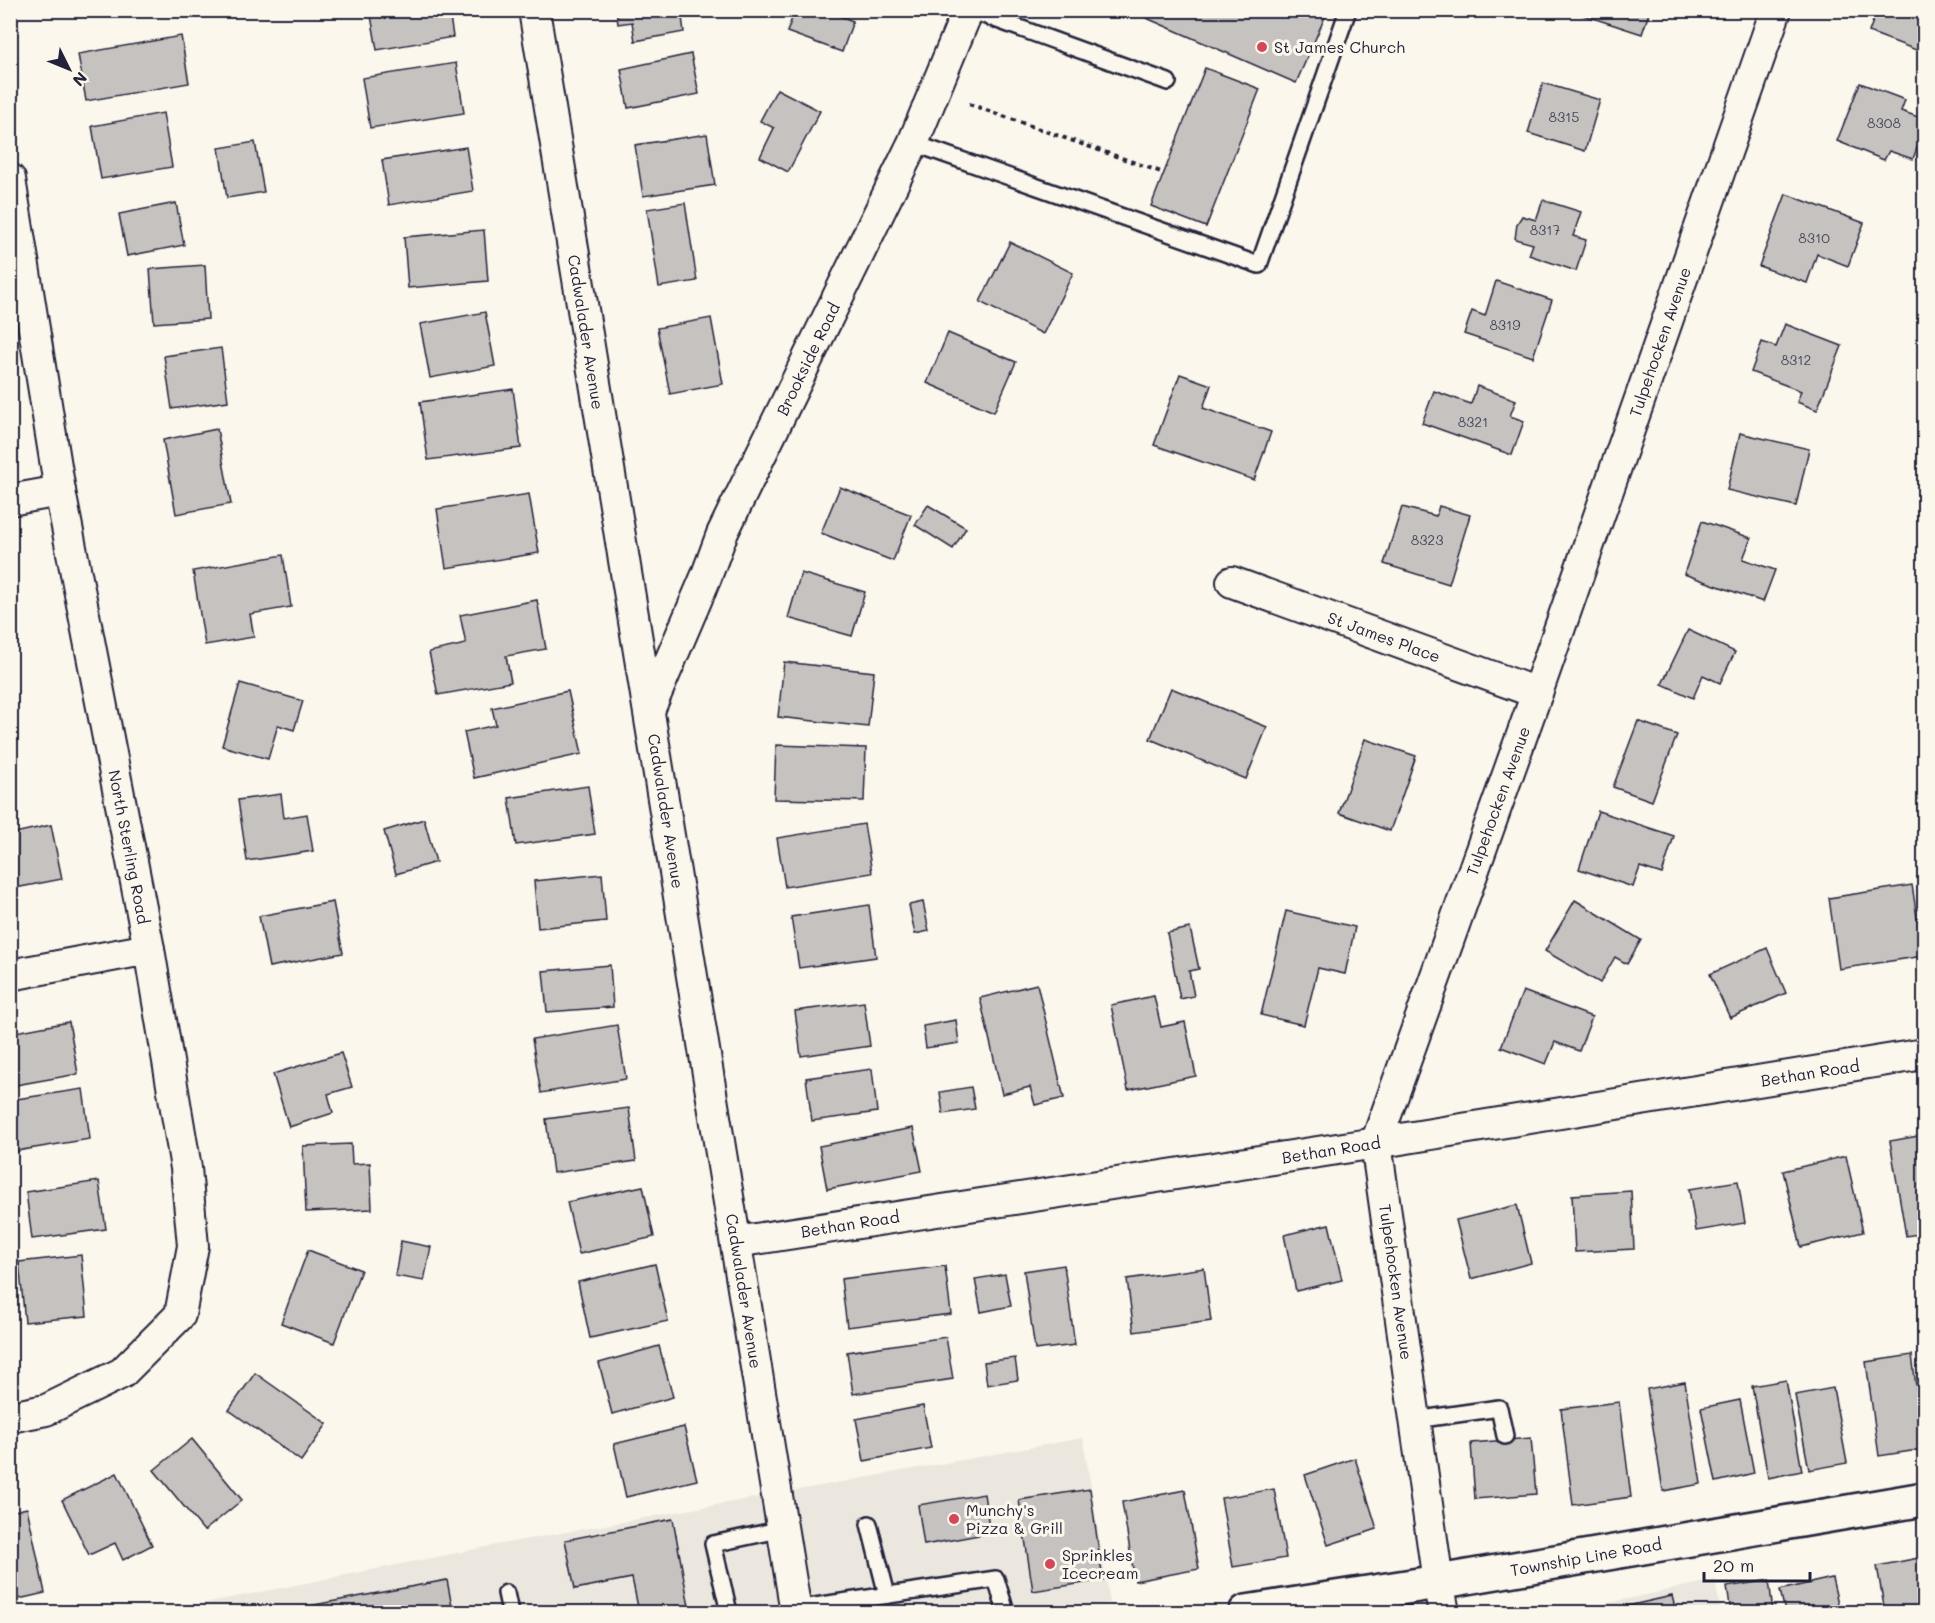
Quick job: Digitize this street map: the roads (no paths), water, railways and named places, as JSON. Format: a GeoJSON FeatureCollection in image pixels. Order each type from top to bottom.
{"type":"FeatureCollection","features":[{"type":"Feature","properties":{"kind":"main road","name":"Township Line Road"},"geometry":{"type":"LineString","coordinates":[[1246,1612],[1441,1597],[1924,1499]]}},
{"type":"Feature","properties":{"kind":"street","name":"Cadwalader Avenue"},"geometry":{"type":"LineString","coordinates":[[534,10],[796,1611]]}},
{"type":"Feature","properties":{"kind":"street","name":"Brookside Road"},"geometry":{"type":"LineString","coordinates":[[650,708],[722,534],[914,143],[969,10]]}},
{"type":"Feature","properties":{"kind":"street","name":"Tulpehocken Avenue"},"geometry":{"type":"LineString","coordinates":[[1441,1597],[1376,1143],[1537,693],[1776,10]]}},
{"type":"Feature","properties":{"kind":"street","name":"North Sterling Road"},"geometry":{"type":"LineString","coordinates":[[10,179],[60,491],[149,950],[186,1168],[193,1246],[180,1315],[122,1373],[46,1410],[10,1417]]}},
{"type":"Feature","properties":{"kind":"street"},"geometry":{"type":"LineString","coordinates":[[10,500],[60,491]]}},
{"type":"Feature","properties":{"kind":"street","name":"St James Place"},"geometry":{"type":"LineString","coordinates":[[1232,582],[1537,693]]}},
{"type":"Feature","properties":{"kind":"street"},"geometry":{"type":"LineString","coordinates":[[10,975],[149,950]]}},
{"type":"Feature","properties":{"kind":"street","name":"Bethan Road"},"geometry":{"type":"LineString","coordinates":[[736,1242],[1376,1143],[1924,1054]]}},
{"type":"Feature","properties":{"kind":"lane"},"geometry":{"type":"LineString","coordinates":[[969,10],[1168,82]]}},
{"type":"Feature","properties":{"kind":"lane"},"geometry":{"type":"LineString","coordinates":[[914,143],[1259,265],[1348,10]]}},
{"type":"Feature","properties":{"kind":"lane"},"geometry":{"type":"LineString","coordinates":[[1415,1420],[1499,1408],[1505,1436]]}},
{"type":"Feature","properties":{"kind":"lane"},"geometry":{"type":"LineString","coordinates":[[869,1524],[887,1595]]}},
{"type":"Feature","properties":{"kind":"lane"},"geometry":{"type":"LineString","coordinates":[[729,1612],[713,1544],[783,1529]]}},
{"type":"Feature","properties":{"kind":"lane"},"geometry":{"type":"LineString","coordinates":[[796,1611],[996,1579],[1006,1612]]}},
{"type":"Feature","properties":{"kind":"lane"},"geometry":{"type":"LineString","coordinates":[[506,1593],[510,1612]]}},
{"type":"Feature","properties":{"kind":"place","name":"St James Church"},"geometry":{"type":"Point","coordinates":[1262,47]}},
{"type":"Feature","properties":{"kind":"place","name":"Munchy's Pizza & Grill"},"geometry":{"type":"Point","coordinates":[954,1519]}},
{"type":"Feature","properties":{"kind":"place","name":"Sprinkles Icecream"},"geometry":{"type":"Point","coordinates":[1050,1564]}}]}
